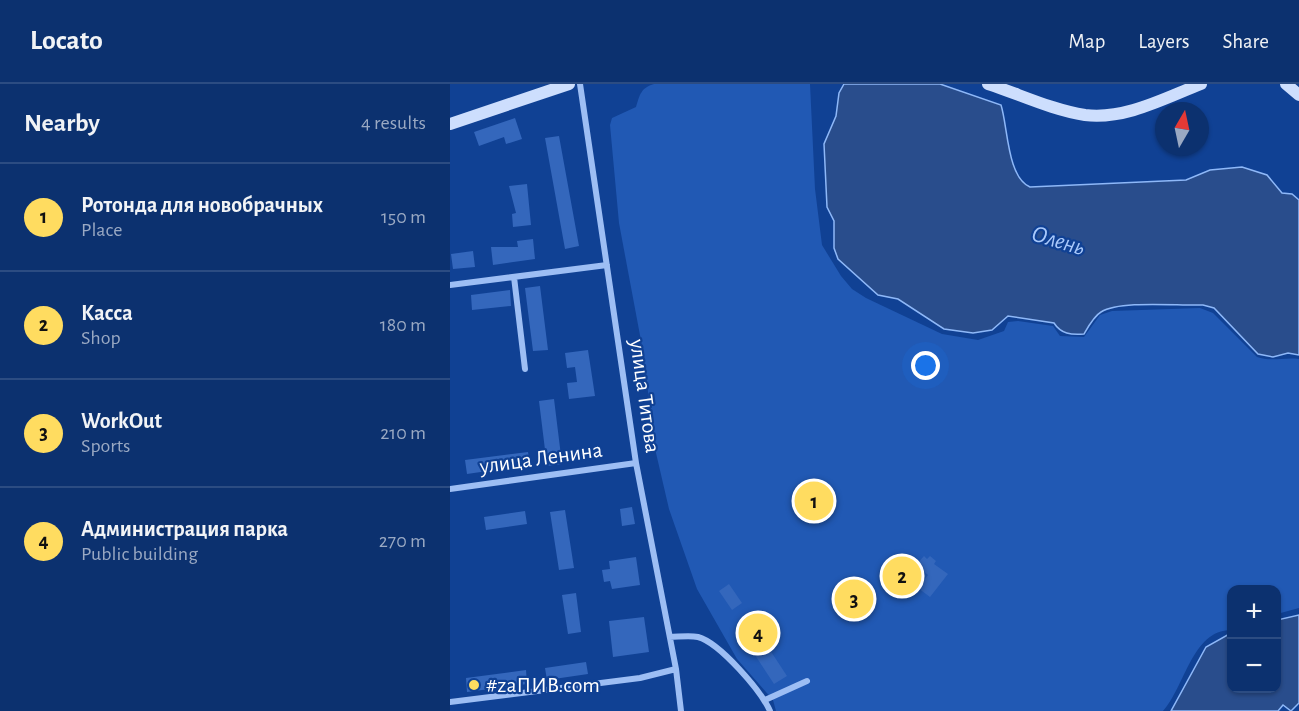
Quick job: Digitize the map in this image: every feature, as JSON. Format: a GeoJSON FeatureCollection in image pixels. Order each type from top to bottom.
{"type":"FeatureCollection","features":[{"type":"Feature","properties":{"kind":"main road"},"geometry":{"type":"LineString","coordinates":[[450,124],[569,84]]}},
{"type":"Feature","properties":{"kind":"main road"},"geometry":{"type":"LineString","coordinates":[[988,84],[1085,115],[1114,114],[1150,105],[1201,84]]}},
{"type":"Feature","properties":{"kind":"main road"},"geometry":{"type":"LineString","coordinates":[[1286,84],[1299,95]]}},
{"type":"Feature","properties":{"kind":"street","name":"улица Титова"},"geometry":{"type":"LineString","coordinates":[[579,84],[636,463],[676,669],[681,711]]}},
{"type":"Feature","properties":{"kind":"street"},"geometry":{"type":"LineString","coordinates":[[450,285],[607,266]]}},
{"type":"Feature","properties":{"kind":"street"},"geometry":{"type":"LineString","coordinates":[[514,277],[525,369]]}},
{"type":"Feature","properties":{"kind":"street","name":"улица Ленина"},"geometry":{"type":"LineString","coordinates":[[450,489],[636,463]]}},
{"type":"Feature","properties":{"kind":"street"},"geometry":{"type":"LineString","coordinates":[[669,637],[698,637],[716,645],[765,700],[770,711]]}},
{"type":"Feature","properties":{"kind":"street"},"geometry":{"type":"LineString","coordinates":[[450,702],[640,678],[676,669]]}},
{"type":"Feature","properties":{"kind":"street"},"geometry":{"type":"LineString","coordinates":[[765,700],[807,681]]}},
{"type":"Feature","properties":{"kind":"shaded area"},"geometry":{"type":"Polygon","coordinates":[[[654,84],[810,84],[815,189],[822,245],[852,289],[942,334],[978,340],[1004,331],[1008,322],[1018,321],[1053,326],[1060,336],[1084,337],[1100,315],[1112,311],[1200,308],[1213,313],[1257,357],[1299,359],[1299,608],[1281,613],[1281,585],[1227,585],[1227,631],[1218,632],[1198,649],[1171,701],[1163,711],[776,711],[773,700],[737,659],[697,589],[669,509],[656,453],[642,346],[619,223],[610,125],[612,118],[636,107],[646,87],[654,84]]]}},
{"type":"Feature","properties":{"kind":"water","name":"Олень"},"geometry":{"type":"Polygon","coordinates":[[[844,84],[940,84],[1001,105],[1013,162],[1022,182],[1030,187],[1186,180],[1210,170],[1242,167],[1267,175],[1282,193],[1292,194],[1299,200],[1299,355],[1288,353],[1273,357],[1258,354],[1214,308],[1203,305],[1135,305],[1110,308],[1096,316],[1084,334],[1067,333],[1060,330],[1054,323],[1008,316],[992,330],[973,333],[944,329],[898,299],[878,295],[838,259],[834,248],[834,221],[827,207],[824,144],[836,116],[839,93],[844,84]]]}},
{"type":"Feature","properties":{"kind":"water"},"geometry":{"type":"Polygon","coordinates":[[[1299,615],[1299,703],[1291,711],[1283,705],[1278,711],[1171,711],[1206,647],[1227,635],[1227,693],[1281,693],[1281,619],[1299,615]]]}},
{"type":"Feature","properties":{"kind":"building"},"geometry":{"type":"Polygon","coordinates":[[[515,118],[522,139],[506,144],[504,137],[479,146],[474,132],[515,118]]]}},
{"type":"Feature","properties":{"kind":"building"},"geometry":{"type":"Polygon","coordinates":[[[559,136],[579,246],[565,249],[545,138],[559,136]]]}},
{"type":"Feature","properties":{"kind":"building"},"geometry":{"type":"Polygon","coordinates":[[[527,184],[531,225],[513,227],[512,214],[516,213],[509,186],[527,184]]]}},
{"type":"Feature","properties":{"kind":"building"},"geometry":{"type":"Polygon","coordinates":[[[533,239],[535,259],[493,265],[491,247],[518,247],[517,241],[533,239]]]}},
{"type":"Feature","properties":{"kind":"building"},"geometry":{"type":"Polygon","coordinates":[[[473,251],[475,267],[453,269],[451,254],[473,251]]]}},
{"type":"Feature","properties":{"kind":"building"},"geometry":{"type":"Polygon","coordinates":[[[540,286],[548,350],[533,351],[525,288],[540,286]]]}},
{"type":"Feature","properties":{"kind":"building"},"geometry":{"type":"Polygon","coordinates":[[[510,290],[511,306],[472,310],[471,295],[510,290]]]}},
{"type":"Feature","properties":{"kind":"building"},"geometry":{"type":"Polygon","coordinates":[[[588,350],[595,396],[569,399],[567,383],[577,382],[575,367],[567,368],[565,353],[588,350]]]}},
{"type":"Feature","properties":{"kind":"building"},"geometry":{"type":"Polygon","coordinates":[[[554,399],[562,464],[547,466],[539,401],[554,399]]]}},
{"type":"Feature","properties":{"kind":"building"},"geometry":{"type":"Polygon","coordinates":[[[528,452],[530,465],[467,474],[465,460],[528,452]]]}},
{"type":"Feature","properties":{"kind":"building"},"geometry":{"type":"Polygon","coordinates":[[[632,507],[635,524],[622,526],[620,509],[632,507]]]}},
{"type":"Feature","properties":{"kind":"building"},"geometry":{"type":"Polygon","coordinates":[[[565,510],[574,568],[559,570],[550,512],[565,510]]]}},
{"type":"Feature","properties":{"kind":"building"},"geometry":{"type":"Polygon","coordinates":[[[525,511],[527,524],[486,530],[484,517],[525,511]]]}},
{"type":"Feature","properties":{"kind":"building"},"geometry":{"type":"Polygon","coordinates":[[[924,556],[927,559],[930,556],[936,561],[934,564],[948,574],[930,597],[918,588],[928,575],[916,565],[924,556]]]}},
{"type":"Feature","properties":{"kind":"building"},"geometry":{"type":"Polygon","coordinates":[[[636,557],[640,585],[612,589],[610,581],[604,582],[602,570],[610,569],[609,561],[636,557]]]}},
{"type":"Feature","properties":{"kind":"building"},"geometry":{"type":"Polygon","coordinates":[[[729,584],[742,603],[732,610],[719,591],[729,584]]]}},
{"type":"Feature","properties":{"kind":"building"},"geometry":{"type":"Polygon","coordinates":[[[576,593],[581,632],[568,634],[562,595],[576,593]]]}},
{"type":"Feature","properties":{"kind":"building"},"geometry":{"type":"Polygon","coordinates":[[[644,617],[649,652],[613,657],[609,621],[644,617]]]}},
{"type":"Feature","properties":{"kind":"building"},"geometry":{"type":"Polygon","coordinates":[[[756,618],[768,639],[764,641],[787,676],[774,684],[755,655],[759,653],[740,628],[756,618]]]}},
{"type":"Feature","properties":{"kind":"building"},"geometry":{"type":"Polygon","coordinates":[[[586,662],[588,674],[547,680],[545,668],[586,662]]]}},
{"type":"Feature","properties":{"kind":"building"},"geometry":{"type":"Polygon","coordinates":[[[526,670],[527,684],[467,692],[466,678],[526,670]]]}},
{"type":"Feature","properties":{"kind":"place","name":"Ротонда для новобрачных"},"geometry":{"type":"Point","coordinates":[814,501]}},
{"type":"Feature","properties":{"kind":"place","name":"Касса"},"geometry":{"type":"Point","coordinates":[902,576]}},
{"type":"Feature","properties":{"kind":"place","name":"WorkOut"},"geometry":{"type":"Point","coordinates":[854,599]}},
{"type":"Feature","properties":{"kind":"place","name":"Администрация парка"},"geometry":{"type":"Point","coordinates":[758,633]}},
{"type":"Feature","properties":{"kind":"place","name":"#zaПИВ.com"},"geometry":{"type":"Point","coordinates":[474,685]}}]}
